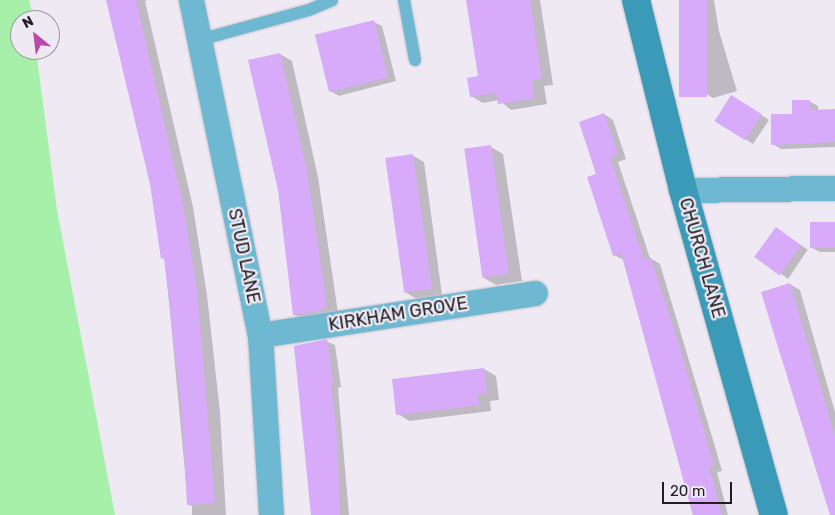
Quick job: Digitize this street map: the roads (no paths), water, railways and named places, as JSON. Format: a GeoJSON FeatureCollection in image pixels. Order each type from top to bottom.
{"type":"FeatureCollection","features":[{"type":"Feature","properties":{"kind":"street","name":"STUD LANE"},"geometry":{"type":"LineString","coordinates":[[191,0],[260,335],[271,515]]}},
{"type":"Feature","properties":{"kind":"street","name":"CHURCH LANE"},"geometry":{"type":"LineString","coordinates":[[636,0],[683,190],[774,515]]}},
{"type":"Feature","properties":{"kind":"street"},"geometry":{"type":"LineString","coordinates":[[683,190],[835,188]]}},
{"type":"Feature","properties":{"kind":"street","name":"KIRKHAM GROVE"},"geometry":{"type":"LineString","coordinates":[[260,335],[535,293]]}},
{"type":"Feature","properties":{"kind":"lane"},"geometry":{"type":"LineString","coordinates":[[199,40],[309,10],[332,0]]}},
{"type":"Feature","properties":{"kind":"lane"},"geometry":{"type":"LineString","coordinates":[[404,0],[415,60]]}}]}
